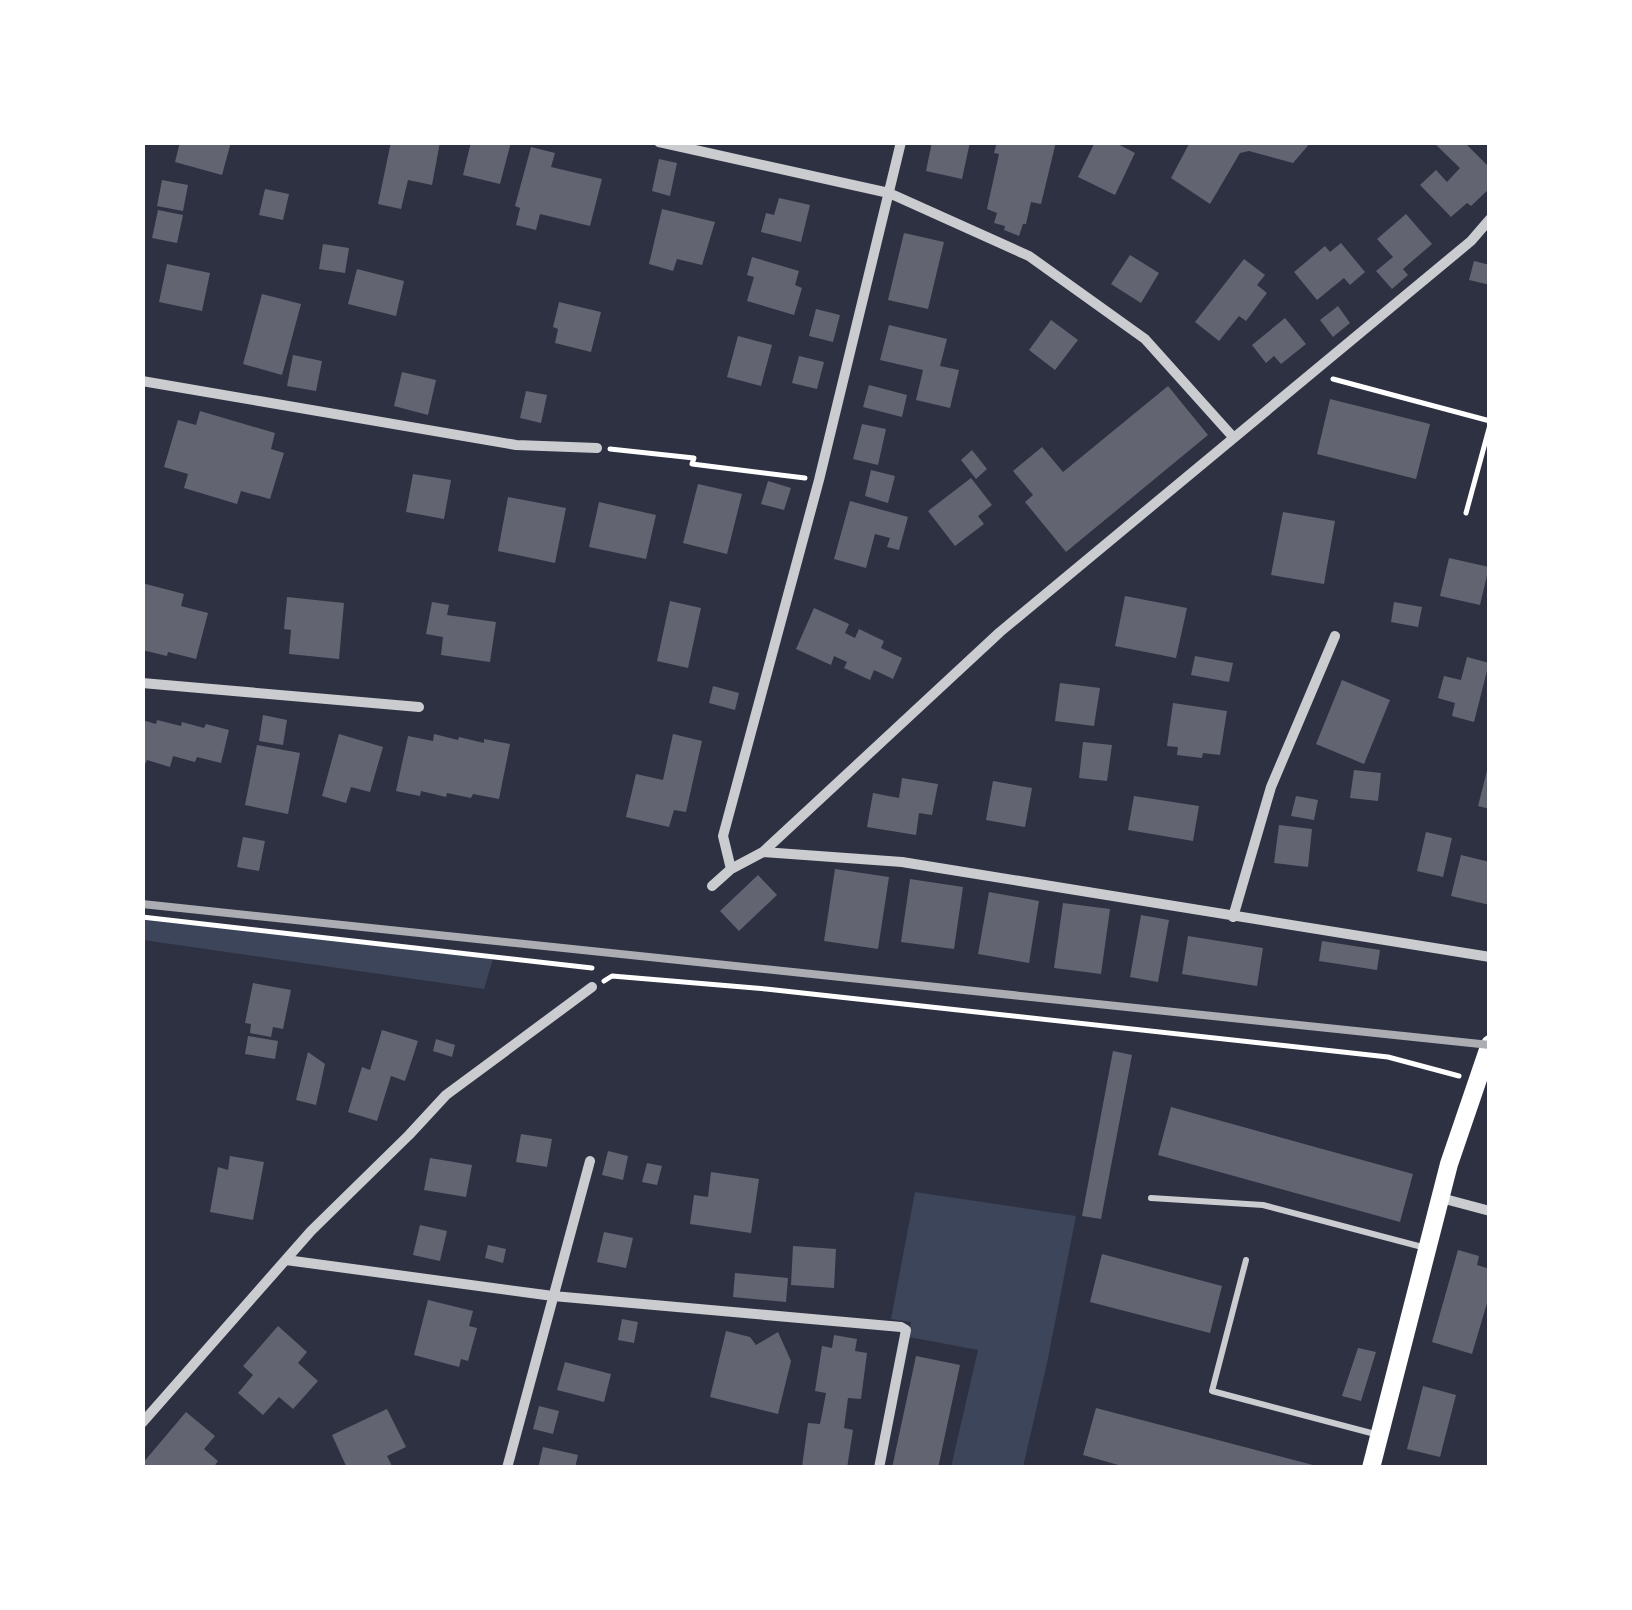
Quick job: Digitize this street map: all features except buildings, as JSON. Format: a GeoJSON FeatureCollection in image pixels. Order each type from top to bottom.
{"type":"FeatureCollection","features":[{"type":"Feature","properties":{"kind":"main road"},"geometry":{"type":"LineString","coordinates":[[1370,1468],[1449,1164],[1490,1044]]}},
{"type":"Feature","properties":{"kind":"street"},"geometry":{"type":"LineString","coordinates":[[659,142],[888,193],[1029,256],[1145,339],[1233,437]]}},
{"type":"Feature","properties":{"kind":"street"},"geometry":{"type":"LineString","coordinates":[[731,869],[723,836],[819,480],[901,142]]}},
{"type":"Feature","properties":{"kind":"street"},"geometry":{"type":"LineString","coordinates":[[712,886],[731,869],[764,852],[1000,632],[1471,241],[1490,219]]}},
{"type":"Feature","properties":{"kind":"street"},"geometry":{"type":"LineString","coordinates":[[142,380],[498,442],[597,448]]}},
{"type":"Feature","properties":{"kind":"street"},"geometry":{"type":"LineString","coordinates":[[1232,917],[1271,787],[1335,636]]}},
{"type":"Feature","properties":{"kind":"street"},"geometry":{"type":"LineString","coordinates":[[142,683],[419,706]]}},
{"type":"Feature","properties":{"kind":"street"},"geometry":{"type":"LineString","coordinates":[[764,852],[902,862],[1490,957]]}},
{"type":"Feature","properties":{"kind":"street"},"geometry":{"type":"LineString","coordinates":[[142,1423],[311,1230],[446,1095],[592,987]]}},
{"type":"Feature","properties":{"kind":"street"},"geometry":{"type":"LineString","coordinates":[[507,1468],[590,1161]]}},
{"type":"Feature","properties":{"kind":"street"},"geometry":{"type":"LineString","coordinates":[[1440,1198],[1490,1211]]}},
{"type":"Feature","properties":{"kind":"street"},"geometry":{"type":"LineString","coordinates":[[286,1260],[553,1296],[901,1327],[906,1330],[880,1468]]}},
{"type":"Feature","properties":{"kind":"lane"},"geometry":{"type":"LineString","coordinates":[[1151,1198],[1262,1206],[1427,1248]]}},
{"type":"Feature","properties":{"kind":"lane"},"geometry":{"type":"LineString","coordinates":[[1246,1260],[1212,1391],[1379,1435]]}},
{"type":"Feature","properties":{"kind":"path"},"geometry":{"type":"LineString","coordinates":[[1320,366],[1332,379],[1490,423],[1466,513]]}},
{"type":"Feature","properties":{"kind":"path"},"geometry":{"type":"LineString","coordinates":[[597,448],[694,458],[692,464],[819,480]]}},
{"type":"Feature","properties":{"kind":"path"},"geometry":{"type":"LineString","coordinates":[[142,917],[600,970],[612,976],[766,989],[1388,1058],[1462,1077],[1477,1085]]}},
{"type":"Feature","properties":{"kind":"path"},"geometry":{"type":"LineString","coordinates":[[592,987],[612,976]]}},
{"type":"Feature","properties":{"kind":"shaded area"},"geometry":{"type":"Polygon","coordinates":[[[142,919],[493,959],[484,989],[143,940],[142,919]]]}},
{"type":"Feature","properties":{"kind":"shaded area"},"geometry":{"type":"Polygon","coordinates":[[[915,1192],[1076,1216],[1023,1467],[951,1467],[978,1350],[909,1337],[911,1322],[891,1319],[915,1192]]]}},
{"type":"Feature","properties":{"kind":"railway"},"geometry":{"type":"LineString","coordinates":[[142,904],[1490,1045]]}}]}
